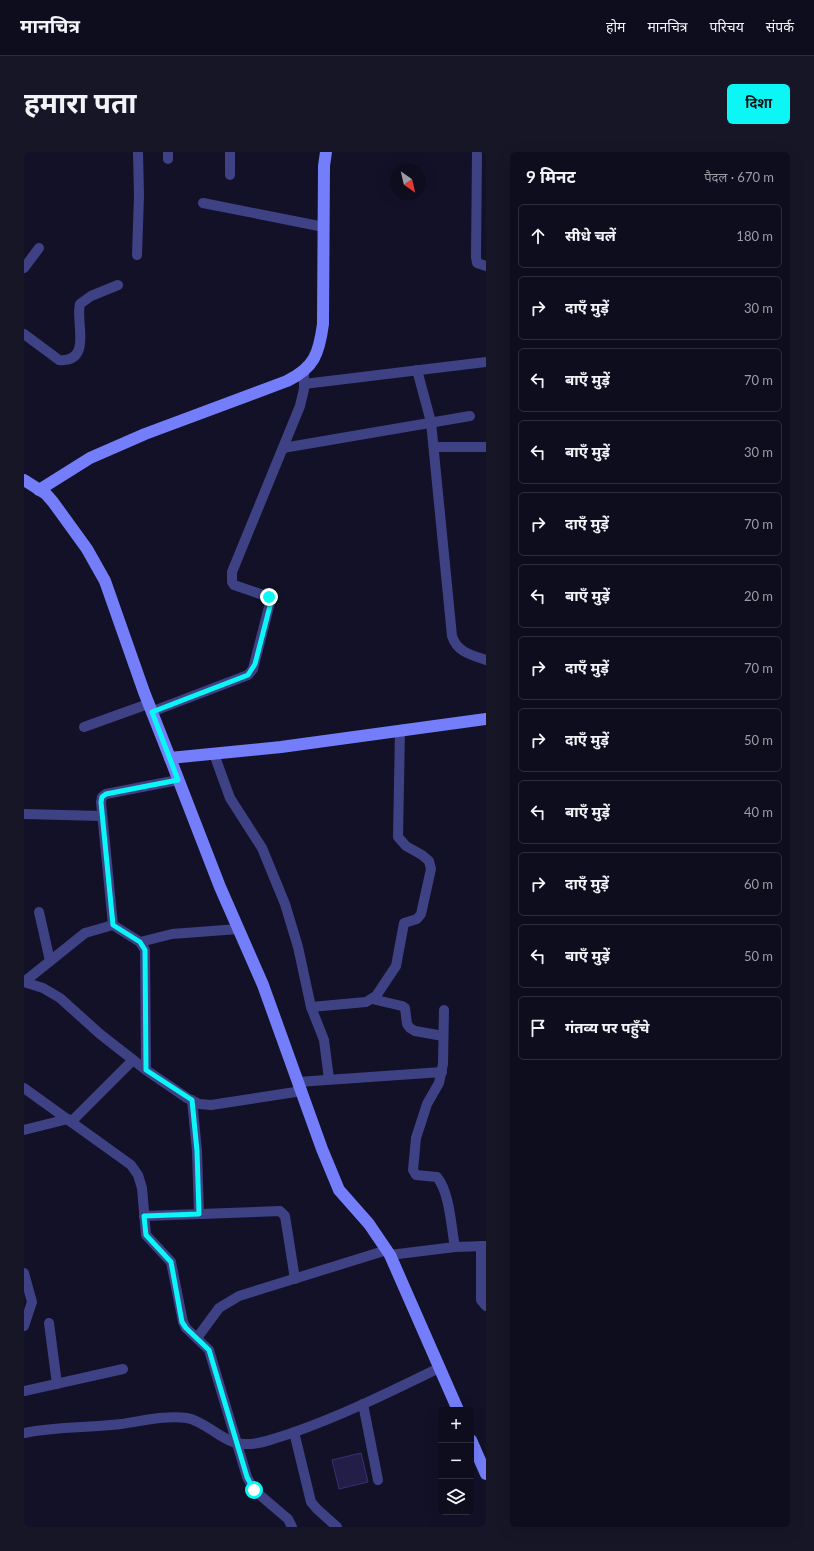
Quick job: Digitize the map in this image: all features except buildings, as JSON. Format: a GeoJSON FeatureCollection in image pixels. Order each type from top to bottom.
{"type":"FeatureCollection","features":[{"type":"Feature","properties":{"kind":"main road"},"geometry":{"type":"LineString","coordinates":[[39,490],[90,458],[145,434],[287,381],[304,371],[314,361],[321,339],[324,166],[326,152]]}},
{"type":"Feature","properties":{"kind":"main road"},"geometry":{"type":"LineString","coordinates":[[24,480],[53,502],[69,521],[105,581],[150,708],[238,928],[263,986],[339,1190],[369,1224],[389,1252],[457,1407]]}},
{"type":"Feature","properties":{"kind":"main road"},"geometry":{"type":"LineString","coordinates":[[170,758],[281,747],[486,719]]}},
{"type":"Feature","properties":{"kind":"main road"},"geometry":{"type":"LineString","coordinates":[[472,1443],[484,1467]]}},
{"type":"Feature","properties":{"kind":"street"},"geometry":{"type":"LineString","coordinates":[[137,255],[139,196],[138,152]]}},
{"type":"Feature","properties":{"kind":"street"},"geometry":{"type":"LineString","coordinates":[[230,152],[230,175]]}},
{"type":"Feature","properties":{"kind":"street"},"geometry":{"type":"LineString","coordinates":[[477,152],[481,218],[477,263],[486,266]]}},
{"type":"Feature","properties":{"kind":"street"},"geometry":{"type":"LineString","coordinates":[[203,203],[324,228]]}},
{"type":"Feature","properties":{"kind":"street"},"geometry":{"type":"LineString","coordinates":[[24,268],[38,248]]}},
{"type":"Feature","properties":{"kind":"street"},"geometry":{"type":"LineString","coordinates":[[24,334],[59,360],[70,359],[75,355],[81,346],[80,304],[91,296],[118,285]]}},
{"type":"Feature","properties":{"kind":"street"},"geometry":{"type":"LineString","coordinates":[[304,384],[486,362]]}},
{"type":"Feature","properties":{"kind":"street"},"geometry":{"type":"LineString","coordinates":[[417,370],[431,422],[455,644],[468,654],[486,660]]}},
{"type":"Feature","properties":{"kind":"street"},"geometry":{"type":"LineString","coordinates":[[84,727],[150,708],[248,675],[253,670],[271,599],[234,585],[232,582],[232,572],[300,406],[304,384],[304,371]]}},
{"type":"Feature","properties":{"kind":"street"},"geometry":{"type":"LineString","coordinates":[[283,448],[470,416]]}},
{"type":"Feature","properties":{"kind":"street"},"geometry":{"type":"LineString","coordinates":[[434,447],[486,447]]}},
{"type":"Feature","properties":{"kind":"street"},"geometry":{"type":"LineString","coordinates":[[311,1007],[366,1002],[372,999],[390,977],[396,966],[404,923],[417,919],[422,914],[431,869],[428,861],[422,855],[406,846],[398,837],[400,730]]}},
{"type":"Feature","properties":{"kind":"street"},"geometry":{"type":"LineString","coordinates":[[214,754],[230,798],[262,848],[285,904],[298,947],[311,1007],[324,1040],[329,1079]]}},
{"type":"Feature","properties":{"kind":"street"},"geometry":{"type":"LineString","coordinates":[[113,925],[102,816],[102,797],[106,794],[178,780]]}},
{"type":"Feature","properties":{"kind":"street"},"geometry":{"type":"LineString","coordinates":[[24,814],[102,816]]}},
{"type":"Feature","properties":{"kind":"street"},"geometry":{"type":"LineString","coordinates":[[39,912],[50,961]]}},
{"type":"Feature","properties":{"kind":"street"},"geometry":{"type":"LineString","coordinates":[[24,982],[85,933],[113,925],[140,942],[145,950],[146,1070]]}},
{"type":"Feature","properties":{"kind":"street"},"geometry":{"type":"LineString","coordinates":[[140,942],[172,934],[238,928]]}},
{"type":"Feature","properties":{"kind":"street"},"geometry":{"type":"LineString","coordinates":[[24,982],[43,988],[60,998],[100,1034],[146,1070],[199,1104],[211,1105],[329,1079],[442,1072]]}},
{"type":"Feature","properties":{"kind":"street"},"geometry":{"type":"LineString","coordinates":[[372,999],[405,1008],[407,1024],[415,1031],[444,1036]]}},
{"type":"Feature","properties":{"kind":"street"},"geometry":{"type":"LineString","coordinates":[[444,1010],[442,1072],[439,1083],[427,1104],[416,1138],[413,1170],[416,1175],[437,1178],[441,1182],[445,1191],[455,1247]]}},
{"type":"Feature","properties":{"kind":"street"},"geometry":{"type":"LineString","coordinates":[[24,1130],[69,1121],[133,1060]]}},
{"type":"Feature","properties":{"kind":"street"},"geometry":{"type":"LineString","coordinates":[[24,1088],[131,1165],[138,1175],[142,1188],[146,1235],[171,1262],[182,1322],[186,1328],[209,1350],[247,1477],[254,1490],[288,1519],[292,1527]]}},
{"type":"Feature","properties":{"kind":"street"},"geometry":{"type":"LineString","coordinates":[[192,1100],[197,1151],[199,1214]]}},
{"type":"Feature","properties":{"kind":"street"},"geometry":{"type":"LineString","coordinates":[[144,1216],[280,1211],[283,1213],[295,1279]]}},
{"type":"Feature","properties":{"kind":"street"},"geometry":{"type":"LineString","coordinates":[[197,1338],[219,1308],[228,1301],[239,1296],[389,1252],[484,1246],[481,1300],[486,1306]]}},
{"type":"Feature","properties":{"kind":"street"},"geometry":{"type":"LineString","coordinates":[[24,1273],[32,1302],[24,1326]]}},
{"type":"Feature","properties":{"kind":"street"},"geometry":{"type":"LineString","coordinates":[[49,1324],[57,1384]]}},
{"type":"Feature","properties":{"kind":"street"},"geometry":{"type":"LineString","coordinates":[[24,1391],[123,1368]]}},
{"type":"Feature","properties":{"kind":"street"},"geometry":{"type":"LineString","coordinates":[[24,1433],[42,1430],[120,1424],[155,1418],[188,1418],[202,1424],[229,1440],[244,1444],[270,1440],[294,1432],[362,1404],[439,1368]]}},
{"type":"Feature","properties":{"kind":"street"},"geometry":{"type":"LineString","coordinates":[[362,1404],[378,1480]]}},
{"type":"Feature","properties":{"kind":"street"},"geometry":{"type":"LineString","coordinates":[[294,1432],[311,1502],[337,1527]]}},
{"type":"Feature","properties":{"kind":"route"},"geometry":{"type":"LineString","coordinates":[[254,1490],[247,1477],[209,1350],[186,1328],[182,1322],[171,1262],[150,1241],[146,1235],[144,1227],[144,1216],[199,1214],[197,1151],[192,1100],[146,1070],[145,950],[144,946],[140,942],[115,928],[113,925],[101,802],[102,797],[106,794],[178,780],[152,712],[248,675],[253,670],[255,664],[271,602],[269,597]]}}]}
